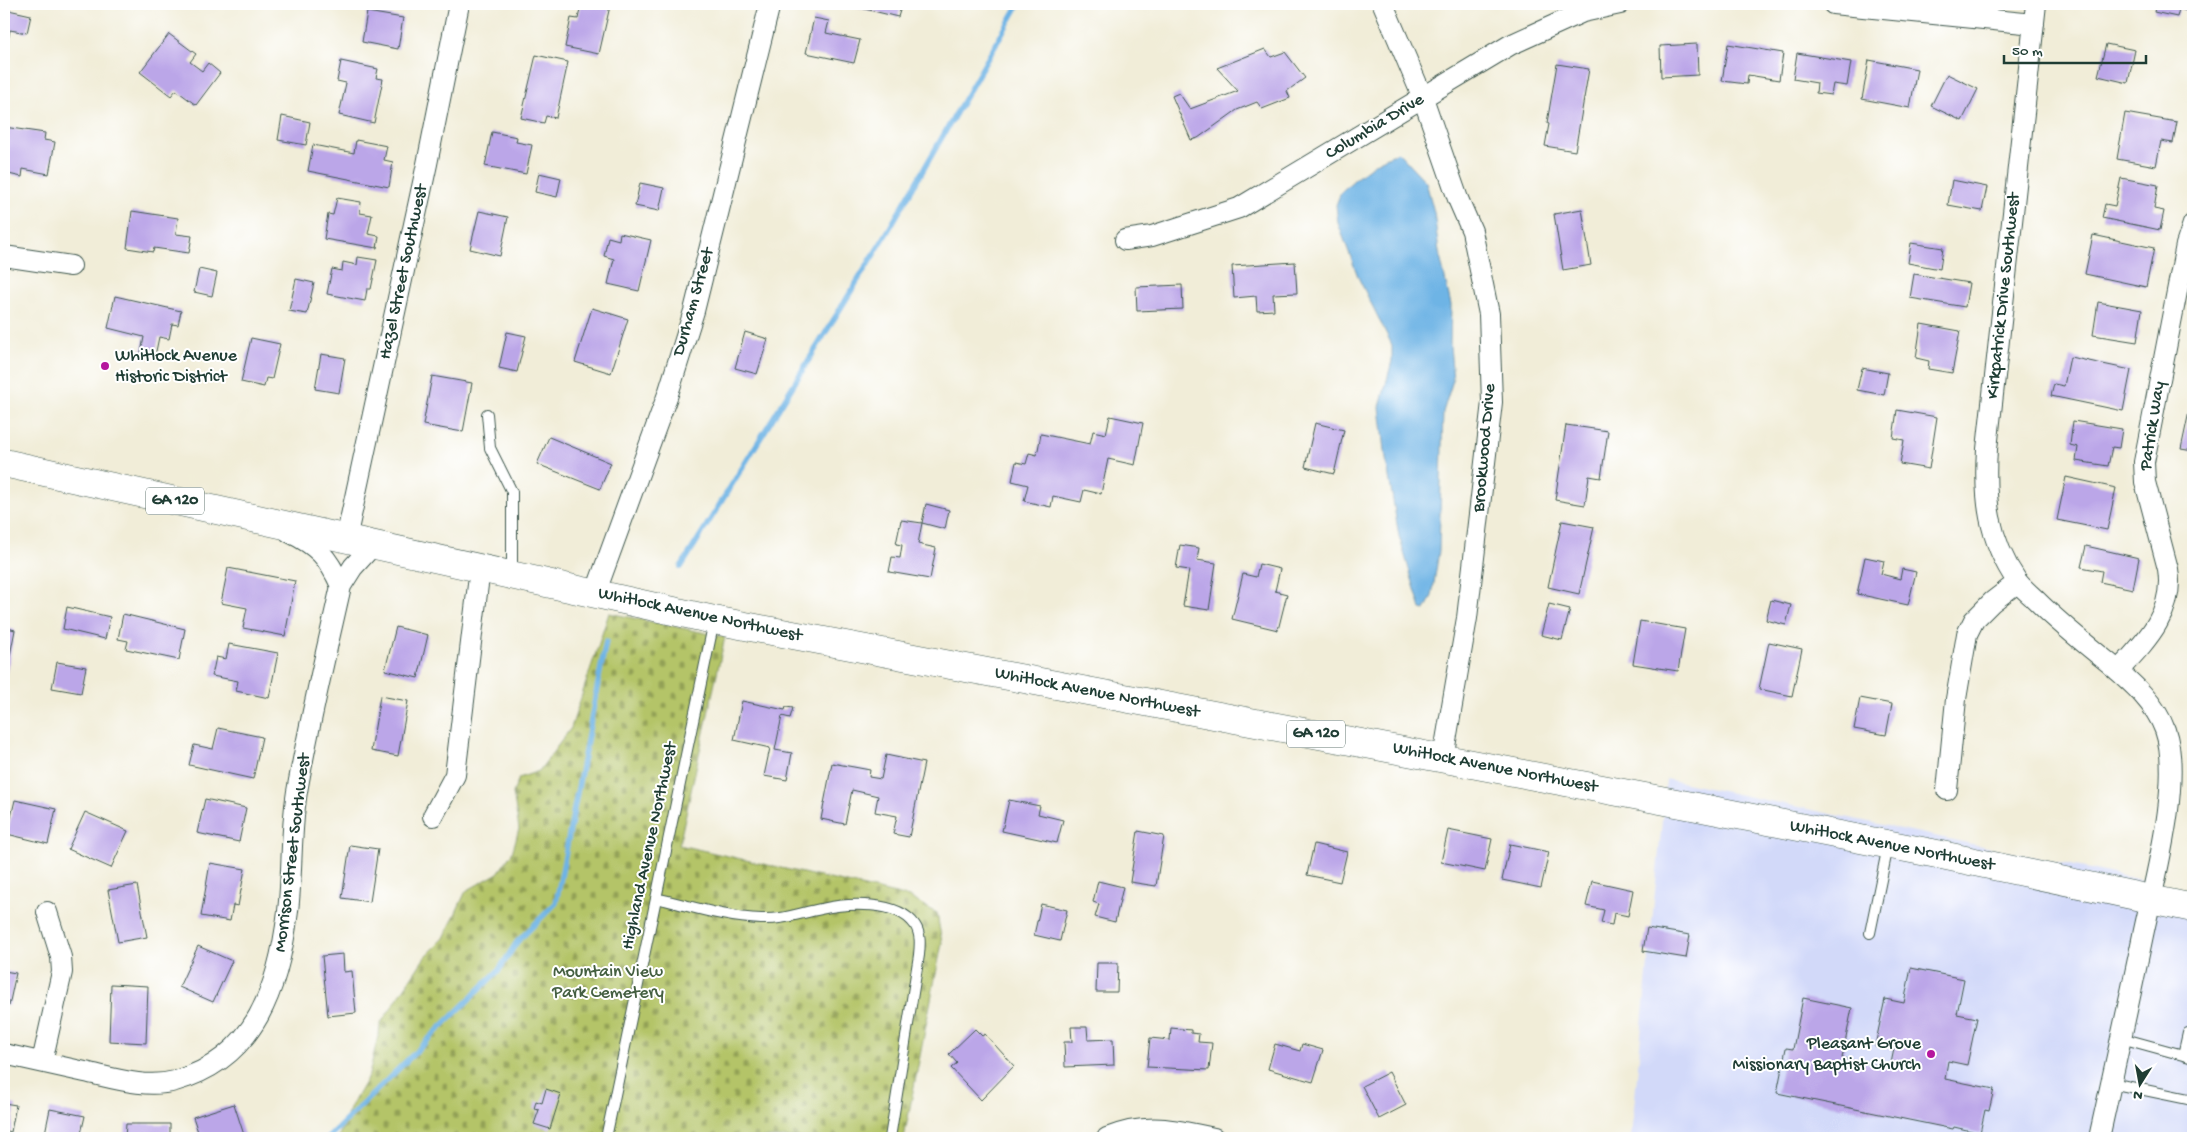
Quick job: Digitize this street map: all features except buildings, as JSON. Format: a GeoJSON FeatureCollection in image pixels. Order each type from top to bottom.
{"type":"FeatureCollection","features":[{"type":"Feature","properties":{"kind":"highway","name":"Whitlock Avenue Northwest"},"geometry":{"type":"LineString","coordinates":[[4,463],[714,620],[1444,758],[1888,845],[2193,908]]}},
{"type":"Feature","properties":{"kind":"street","name":"Hazel Street Southwest"},"geometry":{"type":"LineString","coordinates":[[346,539],[427,164],[459,4]]}},
{"type":"Feature","properties":{"kind":"street","name":"Durham Street"},"geometry":{"type":"LineString","coordinates":[[596,594],[668,394],[694,311],[770,4]]}},
{"type":"Feature","properties":{"kind":"street","name":"Brookwood Drive"},"geometry":{"type":"LineString","coordinates":[[1383,4],[1423,98],[1458,199],[1472,231],[1490,314],[1492,402],[1467,618],[1444,758]]}},
{"type":"Feature","properties":{"kind":"street","name":"Columbia Drive"},"geometry":{"type":"LineString","coordinates":[[1125,240],[1152,236],[1239,208],[1510,45],[1583,12],[1620,4]]}},
{"type":"Feature","properties":{"kind":"street"},"geometry":{"type":"LineString","coordinates":[[1833,4],[2034,24]]}},
{"type":"Feature","properties":{"kind":"street","name":"Kirkpatrick Drive Southwest"},"geometry":{"type":"LineString","coordinates":[[2036,4],[1986,466],[1986,495],[1990,520],[2000,549],[2018,582],[2071,632],[2137,687],[2157,712],[2165,730],[2171,753],[2168,805],[2151,899],[2099,1138]]}},
{"type":"Feature","properties":{"kind":"street","name":"Patrick Way"},"geometry":{"type":"LineString","coordinates":[[2118,671],[2150,637],[2163,614],[2168,599],[2170,584],[2168,569],[2145,482],[2144,462],[2186,245],[2193,224]]}},
{"type":"Feature","properties":{"kind":"street"},"geometry":{"type":"LineString","coordinates":[[4,256],[71,266]]}},
{"type":"Feature","properties":{"kind":"street"},"geometry":{"type":"LineString","coordinates":[[263,520],[298,537],[319,550],[328,560],[341,586]]}},
{"type":"Feature","properties":{"kind":"street","name":"Morrison Street Southwest"},"geometry":{"type":"LineString","coordinates":[[4,1054],[128,1081],[172,1082],[196,1073],[219,1061],[229,1053],[255,1023],[266,1003],[280,961],[288,911],[297,788],[341,586],[353,567],[372,545]]}},
{"type":"Feature","properties":{"kind":"street"},"geometry":{"type":"LineString","coordinates":[[432,816],[456,775],[480,568]]}},
{"type":"Feature","properties":{"kind":"street"},"geometry":{"type":"LineString","coordinates":[[1947,790],[1956,699],[1966,634],[1974,620],[1992,602],[2018,582]]}},
{"type":"Feature","properties":{"kind":"street"},"geometry":{"type":"LineString","coordinates":[[42,1062],[62,972],[61,957],[47,912]]}},
{"type":"Feature","properties":{"kind":"street"},"geometry":{"type":"LineString","coordinates":[[1107,1138],[1122,1132],[1146,1128],[1173,1129],[1214,1138]]}},
{"type":"Feature","properties":{"kind":"lane"},"geometry":{"type":"LineString","coordinates":[[487,414],[490,448],[512,492],[512,575]]}},
{"type":"Feature","properties":{"kind":"lane","name":"Highland Avenue Northwest"},"geometry":{"type":"LineString","coordinates":[[606,1138],[714,620]]}},
{"type":"Feature","properties":{"kind":"lane"},"geometry":{"type":"LineString","coordinates":[[1870,933],[1888,845]]}},
{"type":"Feature","properties":{"kind":"lane"},"geometry":{"type":"LineString","coordinates":[[656,898],[728,915],[762,920],[780,919],[822,908],[859,905],[877,906],[892,909],[914,924],[918,933],[919,960],[890,1138]]}},
{"type":"Feature","properties":{"kind":"lane"},"geometry":{"type":"LineString","coordinates":[[2121,1038],[2188,1056],[2188,1033]]}},
{"type":"Feature","properties":{"kind":"lane"},"geometry":{"type":"LineString","coordinates":[[2111,1083],[2193,1100]]}},
{"type":"Feature","properties":{"kind":"shaded area"},"geometry":{"type":"Polygon","coordinates":[[[1666,779],[2193,891],[2193,1138],[1631,1138],[1666,779]]]}},
{"type":"Feature","properties":{"kind":"green space","name":"Mountain View Park Cemetery"},"geometry":{"type":"Polygon","coordinates":[[[609,613],[725,637],[679,845],[909,897],[937,913],[942,943],[904,1138],[338,1138],[351,1106],[369,1075],[381,1023],[425,957],[444,938],[466,891],[498,873],[512,853],[519,829],[513,793],[519,778],[539,771],[571,728],[609,613]]]}},
{"type":"Feature","properties":{"kind":"water"},"geometry":{"type":"Polygon","coordinates":[[[1398,152],[1426,182],[1434,212],[1439,252],[1451,305],[1450,346],[1453,380],[1443,412],[1439,551],[1432,596],[1425,610],[1421,609],[1399,536],[1386,459],[1380,407],[1392,361],[1392,345],[1359,279],[1338,223],[1336,205],[1341,192],[1355,179],[1377,162],[1398,152]]]}},
{"type":"Feature","properties":{"kind":"waterway"},"geometry":{"type":"LineString","coordinates":[[681,567],[884,238],[1019,4]]}},
{"type":"Feature","properties":{"kind":"waterway"},"geometry":{"type":"LineString","coordinates":[[328,1138],[499,970],[517,942],[556,903],[606,641]]}},
{"type":"Feature","properties":{"kind":"place","name":"Whitlock Avenue Historic District"},"geometry":{"type":"Point","coordinates":[105,366]}},
{"type":"Feature","properties":{"kind":"place","name":"Pleasant Grove Missionary Baptist Church"},"geometry":{"type":"Point","coordinates":[1931,1054]}}]}
